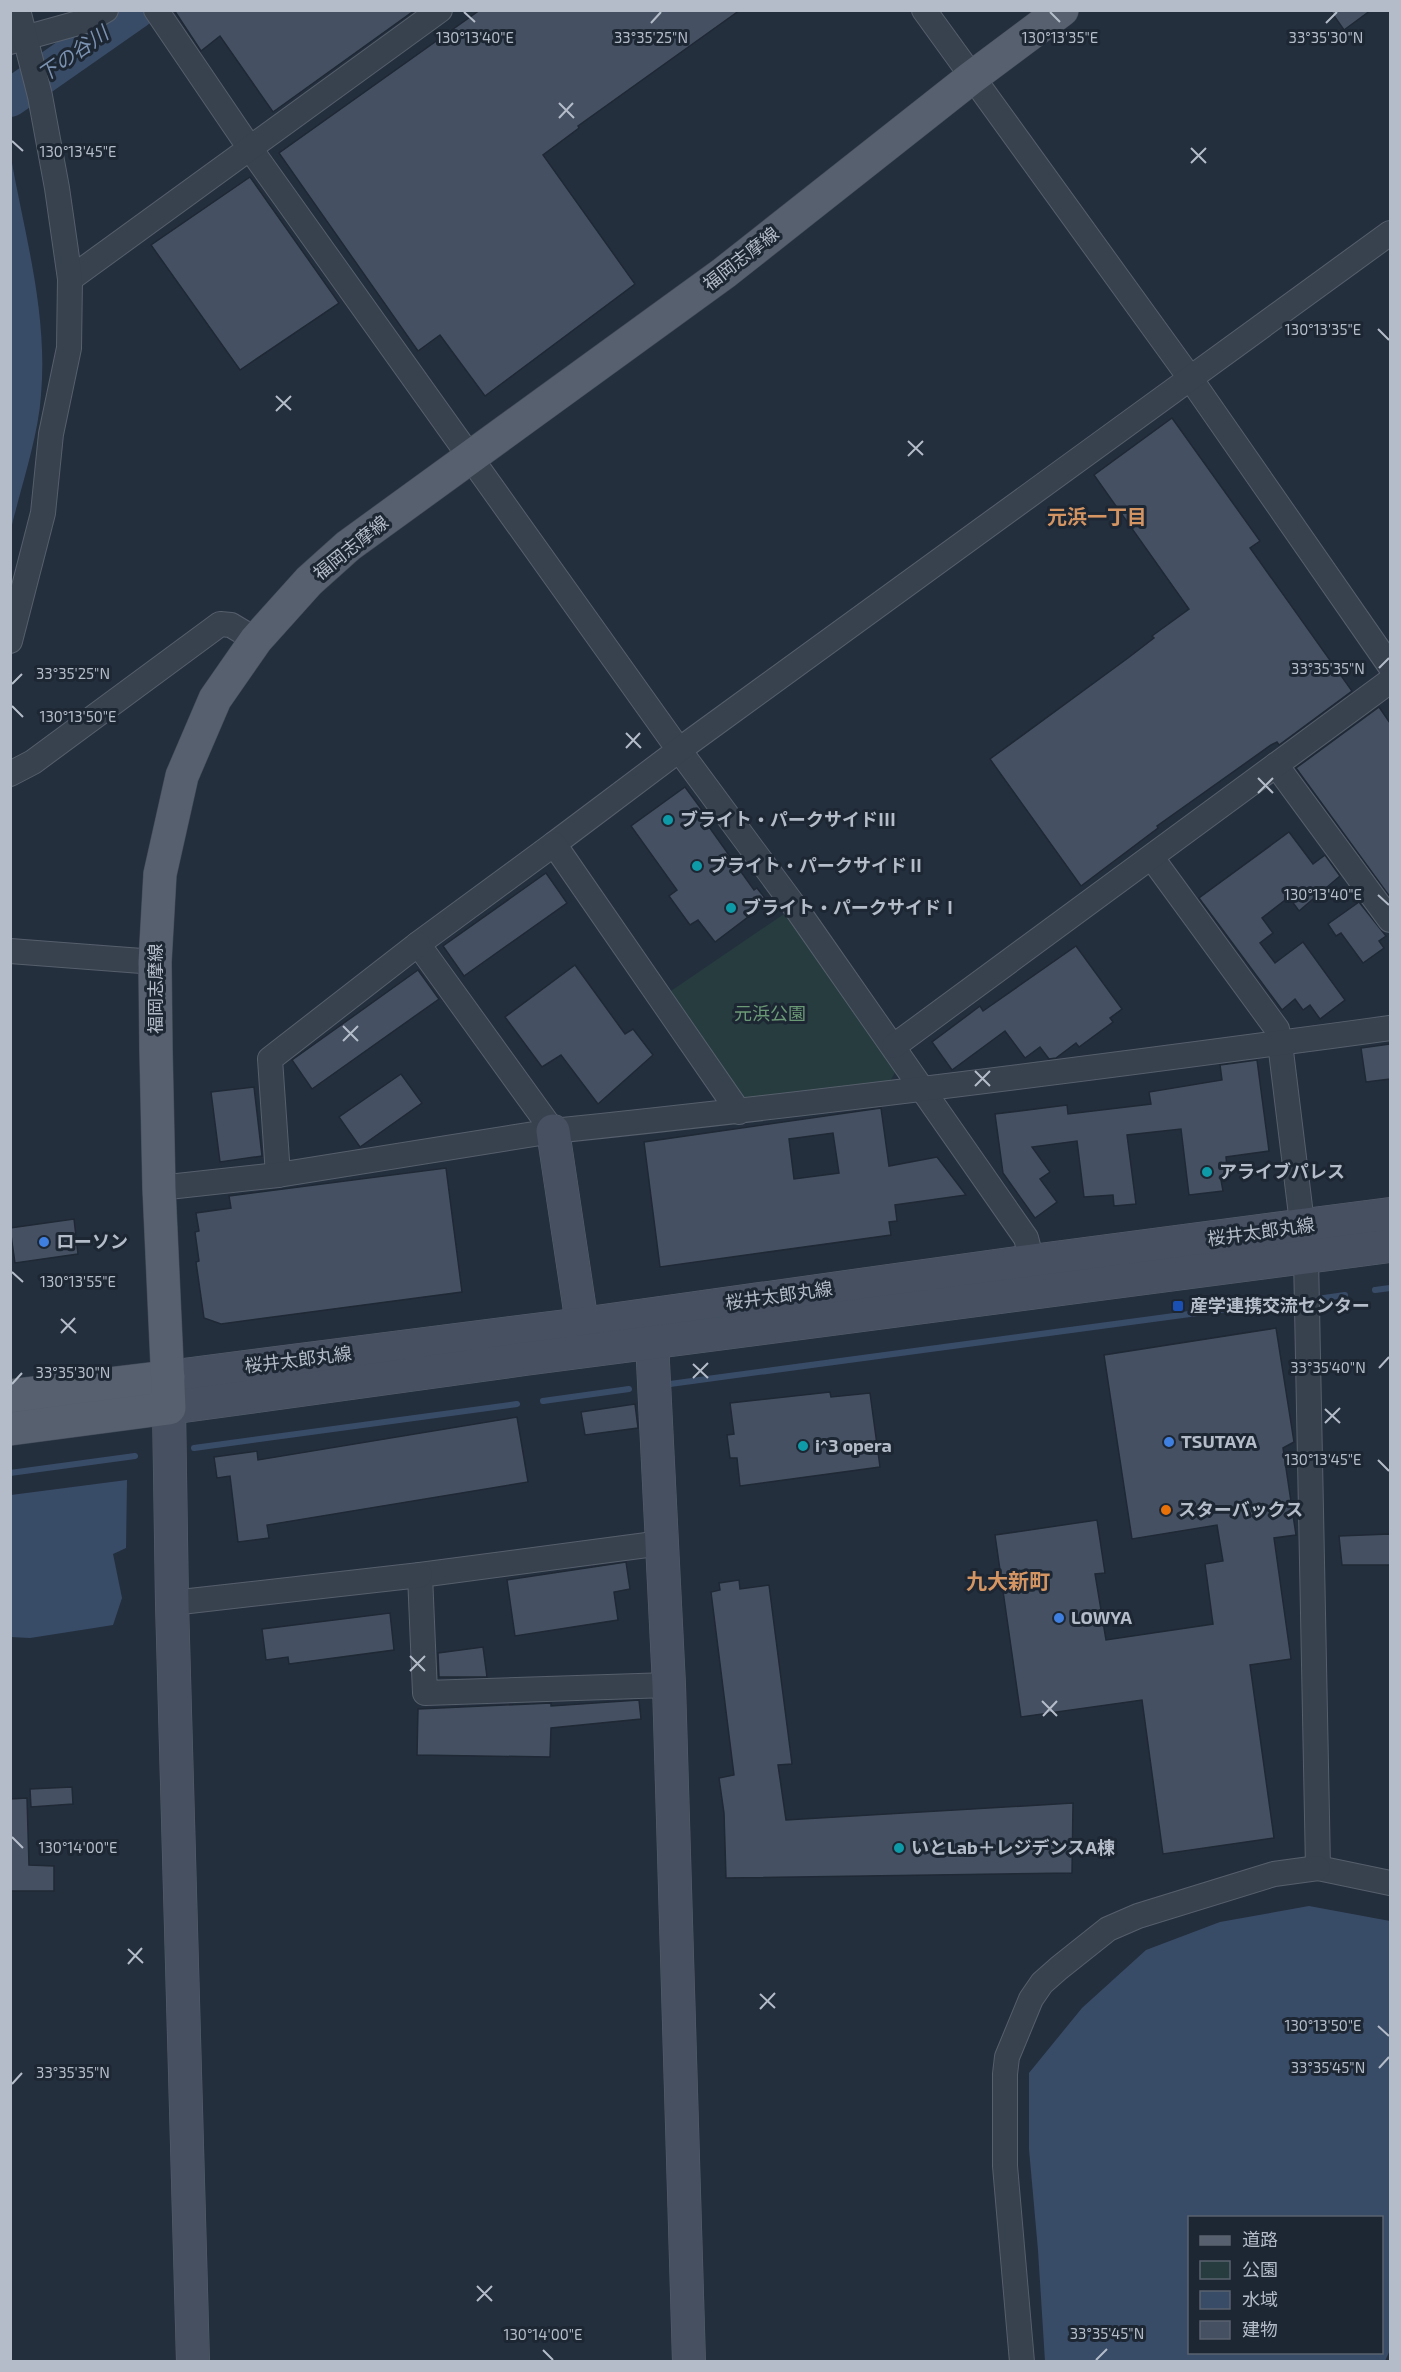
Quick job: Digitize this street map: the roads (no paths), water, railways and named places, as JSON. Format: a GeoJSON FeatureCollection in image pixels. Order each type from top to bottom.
{"type":"FeatureCollection","features":[{"type":"Feature","properties":{"kind":"main road","name":"福岡志摩線"},"geometry":{"type":"LineString","coordinates":[[169,1392],[159,1188],[155,962],[160,874],[182,776],[215,699],[256,640],[309,581],[348,546],[724,273],[971,78],[1062,10]]}},
{"type":"Feature","properties":{"kind":"main road"},"geometry":{"type":"LineString","coordinates":[[553,1131],[582,1324]]}},
{"type":"Feature","properties":{"kind":"main road","name":"桜井太郎丸線"},"geometry":{"type":"LineString","coordinates":[[169,1392],[651,1329],[1248,1265],[1305,1241],[1390,1214]]}},
{"type":"Feature","properties":{"kind":"main road","name":"桜井太郎丸線"},"geometry":{"type":"LineString","coordinates":[[169,1392],[582,1324],[651,1329],[1032,1261],[1305,1241],[1390,1246]]}},
{"type":"Feature","properties":{"kind":"main road"},"geometry":{"type":"LineString","coordinates":[[651,1329],[669,1684],[689,2361]]}},
{"type":"Feature","properties":{"kind":"main road"},"geometry":{"type":"LineString","coordinates":[[10,1396],[169,1392]]}},
{"type":"Feature","properties":{"kind":"main road"},"geometry":{"type":"LineString","coordinates":[[10,1429],[169,1392]]}},
{"type":"Feature","properties":{"kind":"main road"},"geometry":{"type":"LineString","coordinates":[[169,1392],[172,1603],[193,2361]]}},
{"type":"Feature","properties":{"kind":"street"},"geometry":{"type":"LineString","coordinates":[[10,641],[43,513],[51,434],[69,348],[70,279],[57,188],[40,96],[33,69],[16,40],[18,10]]}},
{"type":"Feature","properties":{"kind":"street"},"geometry":{"type":"LineString","coordinates":[[16,40],[89,20],[106,10]]}},
{"type":"Feature","properties":{"kind":"street"},"geometry":{"type":"LineString","coordinates":[[156,10],[249,147],[894,1047],[1026,1238],[1032,1261]]}},
{"type":"Feature","properties":{"kind":"street"},"geometry":{"type":"LineString","coordinates":[[70,279],[440,10]]}},
{"type":"Feature","properties":{"kind":"street"},"geometry":{"type":"LineString","coordinates":[[924,10],[1190,378],[1390,666]]}},
{"type":"Feature","properties":{"kind":"street"},"geometry":{"type":"LineString","coordinates":[[278,1175],[270,1059],[418,944],[679,750],[1390,233]]}},
{"type":"Feature","properties":{"kind":"street"},"geometry":{"type":"LineString","coordinates":[[10,774],[33,762],[220,624],[231,625],[256,640]]}},
{"type":"Feature","properties":{"kind":"street"},"geometry":{"type":"LineString","coordinates":[[894,1047],[1390,681]]}},
{"type":"Feature","properties":{"kind":"street"},"geometry":{"type":"LineString","coordinates":[[1276,765],[1390,920]]}},
{"type":"Feature","properties":{"kind":"street"},"geometry":{"type":"LineString","coordinates":[[554,844],[739,1112]]}},
{"type":"Feature","properties":{"kind":"street"},"geometry":{"type":"LineString","coordinates":[[1152,858],[1277,1029],[1281,1043],[1305,1241],[1318,1868]]}},
{"type":"Feature","properties":{"kind":"street"},"geometry":{"type":"LineString","coordinates":[[418,944],[553,1131]]}},
{"type":"Feature","properties":{"kind":"street"},"geometry":{"type":"LineString","coordinates":[[10,951],[155,962]]}},
{"type":"Feature","properties":{"kind":"street"},"geometry":{"type":"LineString","coordinates":[[159,1188],[278,1175],[553,1131],[739,1112],[1390,1028]]}},
{"type":"Feature","properties":{"kind":"street"},"geometry":{"type":"LineString","coordinates":[[172,1603],[420,1575],[662,1543]]}},
{"type":"Feature","properties":{"kind":"street"},"geometry":{"type":"LineString","coordinates":[[420,1575],[425,1693],[669,1684]]}},
{"type":"Feature","properties":{"kind":"street"},"geometry":{"type":"LineString","coordinates":[[1022,2361],[1005,2166],[1005,2074],[1006,2057],[1031,1999],[1042,1983],[1108,1929],[1189,1899],[1252,1880],[1274,1874],[1318,1868],[1390,1883]]}},
{"type":"Feature","properties":{"kind":"water"},"geometry":{"type":"Polygon","coordinates":[[[11,158],[34,275],[42,365],[41,395],[36,428],[11,529],[11,158]]]}},
{"type":"Feature","properties":{"kind":"water"},"geometry":{"type":"Polygon","coordinates":[[[127,1480],[126,1548],[113,1554],[122,1598],[113,1625],[30,1638],[11,1637],[11,1495],[127,1480]]]}},
{"type":"Feature","properties":{"kind":"water"},"geometry":{"type":"Polygon","coordinates":[[[1309,1906],[1390,1921],[1390,2350],[1385,2361],[1045,2361],[1029,2149],[1029,2073],[1082,2008],[1146,1950],[1220,1922],[1309,1906]]]}},
{"type":"Feature","properties":{"kind":"waterway","name":"下の谷川"},"geometry":{"type":"LineString","coordinates":[[10,98],[136,10]]}},
{"type":"Feature","properties":{"kind":"waterway"},"geometry":{"type":"LineString","coordinates":[[1375,1290],[1390,1288]]}},
{"type":"Feature","properties":{"kind":"waterway"},"geometry":{"type":"LineString","coordinates":[[1324,1298],[1345,1295]]}},
{"type":"Feature","properties":{"kind":"waterway"},"geometry":{"type":"LineString","coordinates":[[670,1384],[1286,1301]]}},
{"type":"Feature","properties":{"kind":"waterway"},"geometry":{"type":"LineString","coordinates":[[543,1401],[629,1389]]}},
{"type":"Feature","properties":{"kind":"waterway"},"geometry":{"type":"LineString","coordinates":[[194,1448],[517,1404]]}},
{"type":"Feature","properties":{"kind":"waterway"},"geometry":{"type":"LineString","coordinates":[[10,1473],[135,1456]]}},
{"type":"Feature","properties":{"kind":"place","name":"ブライト・パークサイドⅢ"},"geometry":{"type":"Point","coordinates":[668,820]}},
{"type":"Feature","properties":{"kind":"place","name":"ブライト・パークサイドⅡ"},"geometry":{"type":"Point","coordinates":[697,866]}},
{"type":"Feature","properties":{"kind":"place","name":"ブライト・パークサイドⅠ"},"geometry":{"type":"Point","coordinates":[731,908]}},
{"type":"Feature","properties":{"kind":"place","name":"アライブパレス"},"geometry":{"type":"Point","coordinates":[1207,1172]}},
{"type":"Feature","properties":{"kind":"place","name":"ローソン"},"geometry":{"type":"Point","coordinates":[44,1242]}},
{"type":"Feature","properties":{"kind":"place","name":"産学連携交流センター"},"geometry":{"type":"Point","coordinates":[1178,1306]}},
{"type":"Feature","properties":{"kind":"place","name":"TSUTAYA"},"geometry":{"type":"Point","coordinates":[1169,1442]}},
{"type":"Feature","properties":{"kind":"place","name":"i^3 opera"},"geometry":{"type":"Point","coordinates":[803,1446]}},
{"type":"Feature","properties":{"kind":"place","name":"スターバックス"},"geometry":{"type":"Point","coordinates":[1166,1510]}},
{"type":"Feature","properties":{"kind":"place","name":"LOWYA"},"geometry":{"type":"Point","coordinates":[1059,1618]}},
{"type":"Feature","properties":{"kind":"place","name":"いとLab＋レジデンスA棟"},"geometry":{"type":"Point","coordinates":[899,1848]}},
{"type":"Feature","properties":{"kind":"district","name":"元浜一丁目"},"geometry":{"type":"Point","coordinates":[1097,517]}},
{"type":"Feature","properties":{"kind":"district","name":"九大新町"},"geometry":{"type":"Point","coordinates":[1008,1582]}},
{"type":"Feature","properties":{"kind":"park label","name":"元浜公園"},"geometry":{"type":"Point","coordinates":[770,1014]}}]}
